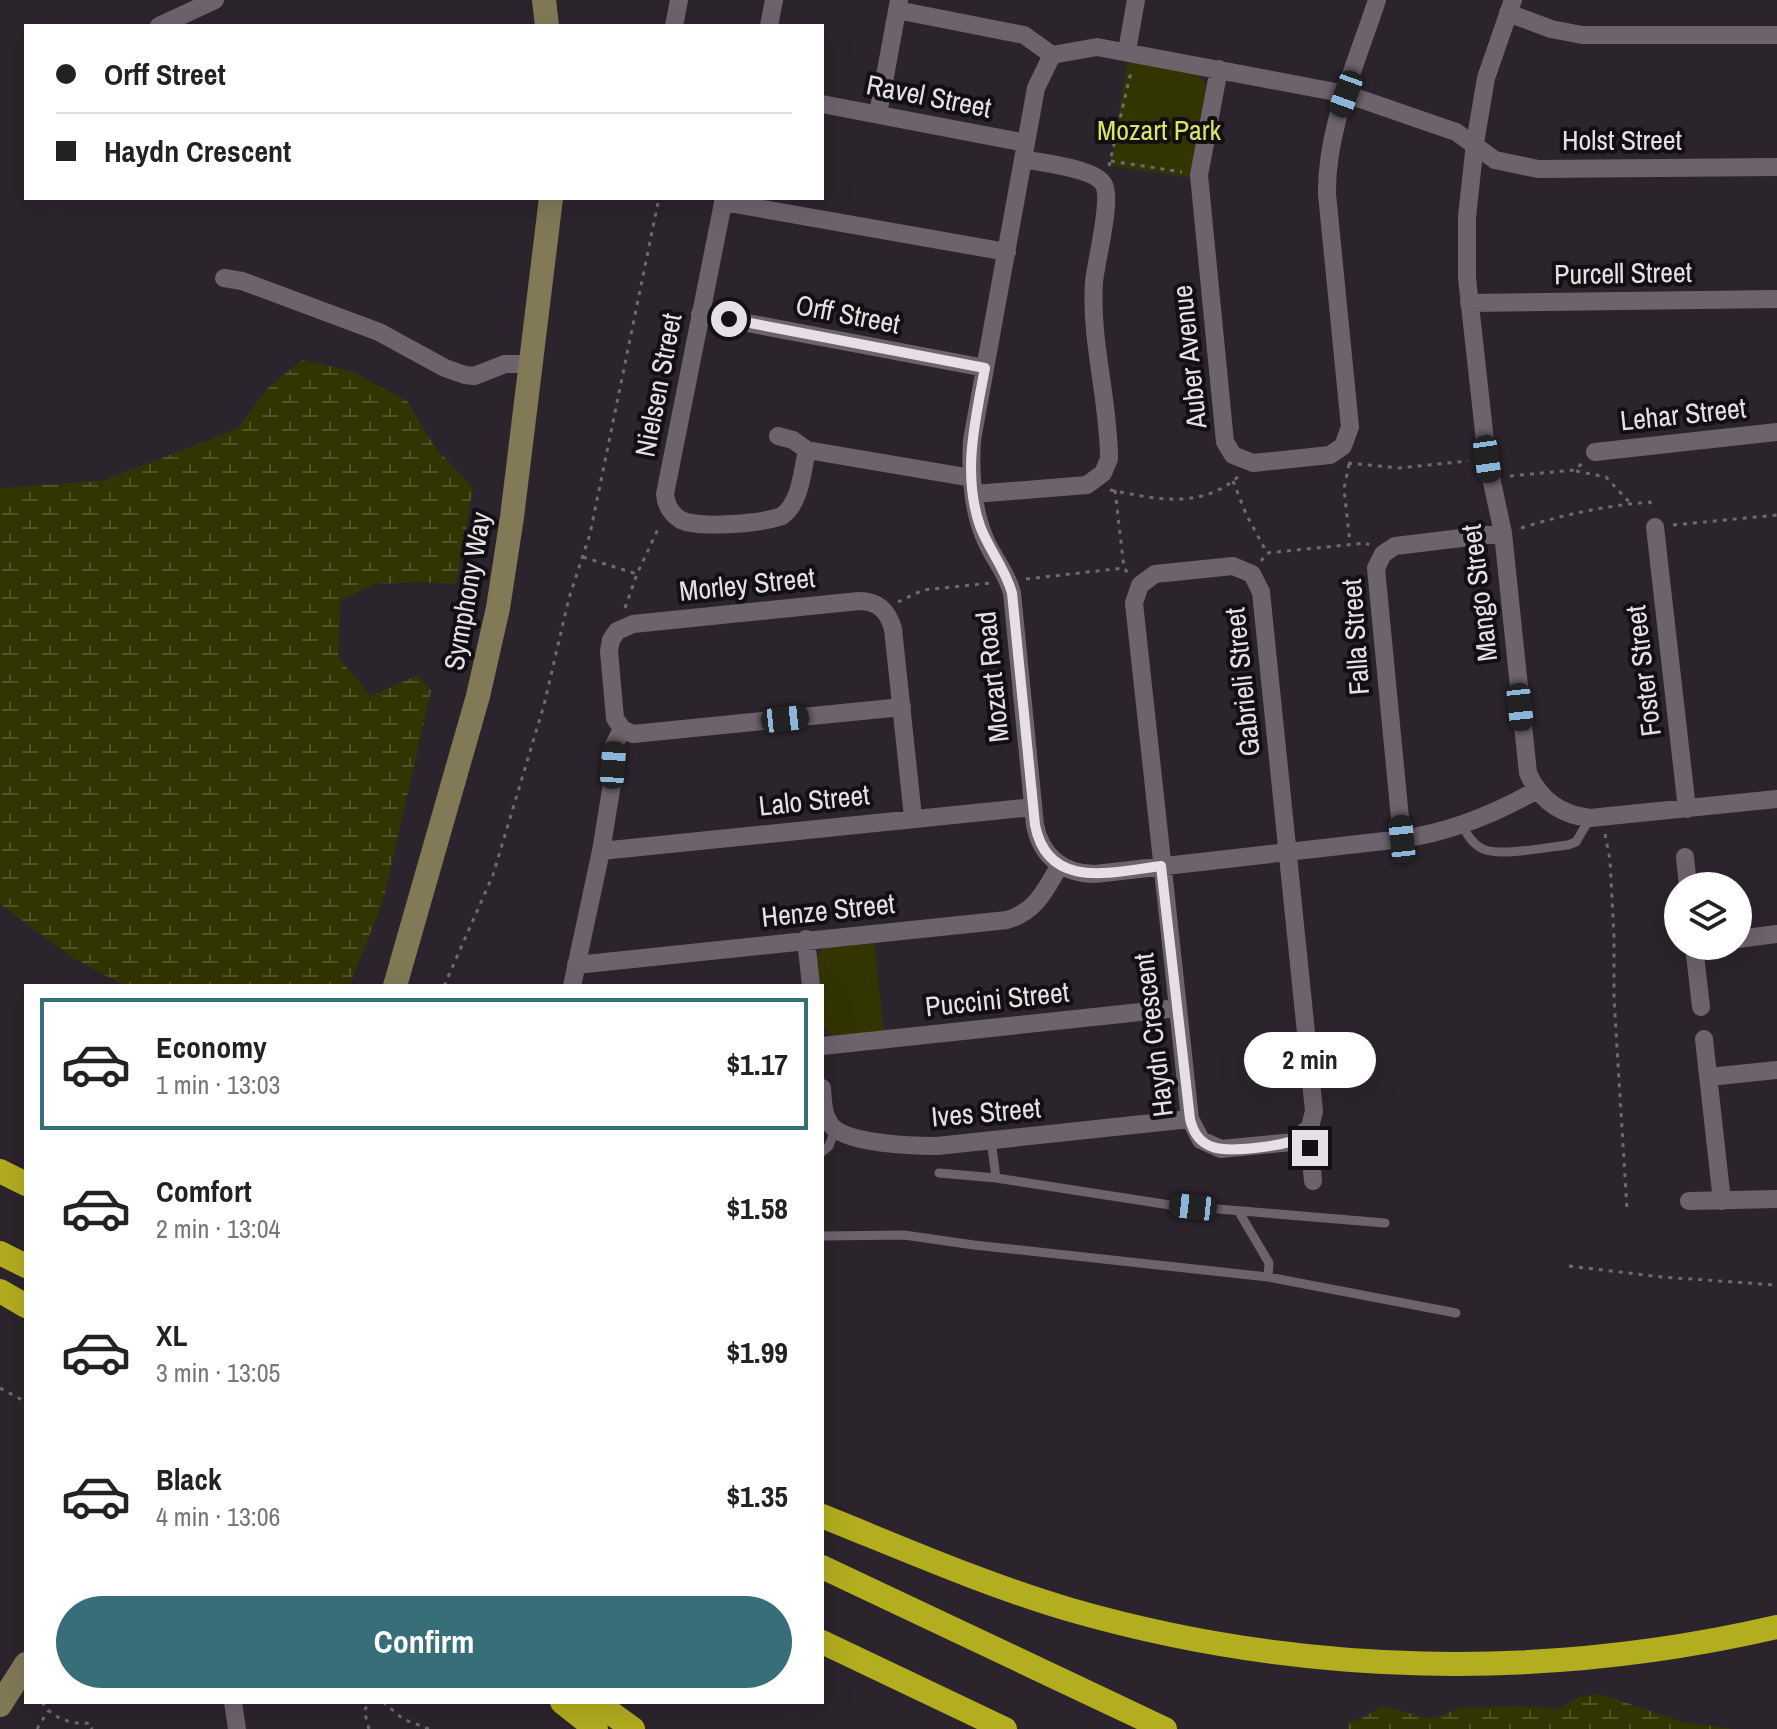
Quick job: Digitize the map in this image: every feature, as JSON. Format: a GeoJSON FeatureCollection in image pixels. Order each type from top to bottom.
{"type":"FeatureCollection","features":[{"type":"Feature","properties":{"kind":"highway"},"geometry":{"type":"LineString","coordinates":[[0,1171],[24,1183]]}},
{"type":"Feature","properties":{"kind":"highway"},"geometry":{"type":"LineString","coordinates":[[0,1253],[24,1265]]}},
{"type":"Feature","properties":{"kind":"highway"},"geometry":{"type":"LineString","coordinates":[[0,1291],[24,1305]]}},
{"type":"Feature","properties":{"kind":"highway"},"geometry":{"type":"LineString","coordinates":[[824,1517],[920,1556],[1069,1609],[1220,1644],[1305,1656],[1395,1663],[1543,1662],[1655,1651],[1777,1627]]}},
{"type":"Feature","properties":{"kind":"highway"},"geometry":{"type":"LineString","coordinates":[[824,1568],[1165,1729]]}},
{"type":"Feature","properties":{"kind":"highway"},"geometry":{"type":"LineString","coordinates":[[824,1643],[1005,1729]]}},
{"type":"Feature","properties":{"kind":"highway"},"geometry":{"type":"LineString","coordinates":[[565,1704],[596,1729]]}},
{"type":"Feature","properties":{"kind":"highway"},"geometry":{"type":"LineString","coordinates":[[599,1704],[633,1729]]}},
{"type":"Feature","properties":{"kind":"main road"},"geometry":{"type":"LineString","coordinates":[[544,0],[547,24]]}},
{"type":"Feature","properties":{"kind":"main road","name":"Symphony Way"},"geometry":{"type":"LineString","coordinates":[[396,984],[478,696],[498,608],[532,364],[551,200]]}},
{"type":"Feature","properties":{"kind":"main road"},"geometry":{"type":"LineString","coordinates":[[0,1705],[24,1667]]}},
{"type":"Feature","properties":{"kind":"street"},"geometry":{"type":"LineString","coordinates":[[163,24],[215,0]]}},
{"type":"Feature","properties":{"kind":"street"},"geometry":{"type":"LineString","coordinates":[[674,24],[679,0]]}},
{"type":"Feature","properties":{"kind":"street"},"geometry":{"type":"LineString","coordinates":[[769,24],[774,0]]}},
{"type":"Feature","properties":{"kind":"street"},"geometry":{"type":"LineString","coordinates":[[1131,52],[1136,0]]}},
{"type":"Feature","properties":{"kind":"street"},"geometry":{"type":"LineString","coordinates":[[1253,463],[1330,455],[1343,446],[1350,427],[1327,182],[1338,117],[1377,0]]}},
{"type":"Feature","properties":{"kind":"street"},"geometry":{"type":"LineString","coordinates":[[878,114],[898,5],[1030,37],[1052,55],[1091,47],[1131,52],[1346,94],[1441,125],[1475,143]]}},
{"type":"Feature","properties":{"kind":"street"},"geometry":{"type":"LineString","coordinates":[[1510,7],[1551,29],[1582,35],[1777,35]]}},
{"type":"Feature","properties":{"kind":"street","name":"Mango Street"},"geometry":{"type":"LineString","coordinates":[[1510,7],[1486,78],[1475,143],[1467,217],[1469,303],[1488,468],[1503,533],[1526,764],[1537,790]]}},
{"type":"Feature","properties":{"kind":"street","name":"Mozart Road"},"geometry":{"type":"LineString","coordinates":[[1052,55],[1036,88],[972,440],[973,486],[981,529],[1005,572],[1012,593],[1033,807],[1041,844],[1060,865]]}},
{"type":"Feature","properties":{"kind":"street","name":"Auber Avenue"},"geometry":{"type":"LineString","coordinates":[[1219,69],[1199,175],[1225,442],[1233,455],[1253,463]]}},
{"type":"Feature","properties":{"kind":"street","name":"Ravel Street"},"geometry":{"type":"LineString","coordinates":[[824,104],[878,114],[1025,151],[1083,172],[1099,179],[1104,185]]}},
{"type":"Feature","properties":{"kind":"street","name":"Holst Street"},"geometry":{"type":"LineString","coordinates":[[1475,143],[1495,160],[1538,169],[1777,167]]}},
{"type":"Feature","properties":{"kind":"street"},"geometry":{"type":"LineString","coordinates":[[778,436],[793,440],[807,450],[973,486],[1087,485],[1099,478],[1109,459],[1094,304],[1095,271],[1105,211],[1104,185]]}},
{"type":"Feature","properties":{"kind":"street","name":"Nielsen Street"},"geometry":{"type":"LineString","coordinates":[[668,507],[666,490],[723,200],[1007,252]]}},
{"type":"Feature","properties":{"kind":"street"},"geometry":{"type":"LineString","coordinates":[[224,278],[242,281],[379,332],[445,368],[465,375],[474,376],[505,364],[532,364]]}},
{"type":"Feature","properties":{"kind":"street","name":"Purcell Street"},"geometry":{"type":"LineString","coordinates":[[1469,303],[1777,299]]}},
{"type":"Feature","properties":{"kind":"street","name":"Orff Street"},"geometry":{"type":"LineString","coordinates":[[700,314],[985,368]]}},
{"type":"Feature","properties":{"kind":"street","name":"Lehar Street"},"geometry":{"type":"LineString","coordinates":[[1595,452],[1777,432]]}},
{"type":"Feature","properties":{"kind":"street"},"geometry":{"type":"LineString","coordinates":[[668,507],[686,522],[710,524],[782,516],[796,499],[807,450]]}},
{"type":"Feature","properties":{"kind":"street","name":"Foster Street"},"geometry":{"type":"LineString","coordinates":[[1655,527],[1687,809]]}},
{"type":"Feature","properties":{"kind":"street","name":"Falla Street"},"geometry":{"type":"LineString","coordinates":[[1402,839],[1376,568],[1383,554],[1403,545],[1503,533]]}},
{"type":"Feature","properties":{"kind":"street","name":"Gabrieli Street"},"geometry":{"type":"LineString","coordinates":[[1161,866],[1135,596],[1144,580],[1155,574],[1233,566],[1252,574],[1261,592],[1288,852]]}},
{"type":"Feature","properties":{"kind":"street","name":"Morley Street"},"geometry":{"type":"LineString","coordinates":[[617,631],[633,624],[867,601],[883,609],[892,623],[913,817]]}},
{"type":"Feature","properties":{"kind":"street"},"geometry":{"type":"LineString","coordinates":[[617,631],[609,651],[614,712],[622,729],[639,734],[902,707]]}},
{"type":"Feature","properties":{"kind":"street"},"geometry":{"type":"LineString","coordinates":[[572,984],[601,851],[612,784],[614,745],[622,729]]}},
{"type":"Feature","properties":{"kind":"street"},"geometry":{"type":"LineString","coordinates":[[1060,865],[1086,874],[1435,835],[1503,809],[1537,790],[1561,810],[1596,818],[1777,799]]}},
{"type":"Feature","properties":{"kind":"street","name":"Lalo Street"},"geometry":{"type":"LineString","coordinates":[[601,851],[1033,807]]}},
{"type":"Feature","properties":{"kind":"street"},"geometry":{"type":"LineString","coordinates":[[1288,852],[1314,1111],[1310,1127],[1300,1138],[1310,1148],[1313,1181]]}},
{"type":"Feature","properties":{"kind":"street"},"geometry":{"type":"LineString","coordinates":[[1685,857],[1687,872]]}},
{"type":"Feature","properties":{"kind":"street","name":"Henze Street"},"geometry":{"type":"LineString","coordinates":[[576,965],[1007,920],[1033,907],[1060,865]]}},
{"type":"Feature","properties":{"kind":"street","name":"Haydn Crescent"},"geometry":{"type":"LineString","coordinates":[[1161,866],[1190,1119],[1201,1140],[1221,1149],[1286,1144],[1300,1138]]}},
{"type":"Feature","properties":{"kind":"street"},"geometry":{"type":"LineString","coordinates":[[1752,937],[1777,934]]}},
{"type":"Feature","properties":{"kind":"street"},"geometry":{"type":"LineString","coordinates":[[806,939],[811,984]]}},
{"type":"Feature","properties":{"kind":"street"},"geometry":{"type":"LineString","coordinates":[[1696,960],[1701,1007]]}},
{"type":"Feature","properties":{"kind":"street","name":"Puccini Street"},"geometry":{"type":"LineString","coordinates":[[824,1046],[1178,1008]]}},
{"type":"Feature","properties":{"kind":"street"},"geometry":{"type":"LineString","coordinates":[[1704,1039],[1722,1201]]}},
{"type":"Feature","properties":{"kind":"street"},"geometry":{"type":"LineString","coordinates":[[1709,1077],[1777,1070]]}},
{"type":"Feature","properties":{"kind":"street"},"geometry":{"type":"LineString","coordinates":[[824,1105],[825,1113],[835,1130]]}},
{"type":"Feature","properties":{"kind":"street","name":"Ives Street"},"geometry":{"type":"LineString","coordinates":[[835,1130],[851,1137],[937,1146],[1190,1119]]}},
{"type":"Feature","properties":{"kind":"street"},"geometry":{"type":"LineString","coordinates":[[1689,1201],[1777,1199]]}},
{"type":"Feature","properties":{"kind":"street"},"geometry":{"type":"LineString","coordinates":[[233,1704],[237,1729]]}},
{"type":"Feature","properties":{"kind":"lane"},"geometry":{"type":"LineString","coordinates":[[1462,825],[1470,840],[1494,852],[1568,845],[1576,842],[1596,818]]}},
{"type":"Feature","properties":{"kind":"lane"},"geometry":{"type":"LineString","coordinates":[[824,1150],[835,1130]]}},
{"type":"Feature","properties":{"kind":"lane"},"geometry":{"type":"LineString","coordinates":[[991,1140],[996,1178]]}},
{"type":"Feature","properties":{"kind":"lane"},"geometry":{"type":"LineString","coordinates":[[939,1173],[996,1178],[1170,1205],[1385,1223]]}},
{"type":"Feature","properties":{"kind":"lane"},"geometry":{"type":"LineString","coordinates":[[1239,1212],[1269,1263],[1268,1277]]}},
{"type":"Feature","properties":{"kind":"lane"},"geometry":{"type":"LineString","coordinates":[[824,1236],[904,1235],[1268,1277],[1456,1313]]}},
{"type":"Feature","properties":{"kind":"path"},"geometry":{"type":"LineString","coordinates":[[1104,185],[1131,52]]}},
{"type":"Feature","properties":{"kind":"path"},"geometry":{"type":"LineString","coordinates":[[1111,161],[1199,175]]}},
{"type":"Feature","properties":{"kind":"path"},"geometry":{"type":"LineString","coordinates":[[445,984],[493,875],[544,705],[569,598],[590,534],[659,200]]}},
{"type":"Feature","properties":{"kind":"path"},"geometry":{"type":"LineString","coordinates":[[1572,471],[1595,452]]}},
{"type":"Feature","properties":{"kind":"path"},"geometry":{"type":"LineString","coordinates":[[1330,455],[1349,464],[1399,468],[1572,471],[1606,477],[1631,504]]}},
{"type":"Feature","properties":{"kind":"path"},"geometry":{"type":"LineString","coordinates":[[1087,485],[1162,501],[1203,498],[1233,481],[1253,463]]}},
{"type":"Feature","properties":{"kind":"path"},"geometry":{"type":"LineString","coordinates":[[1349,464],[1344,489],[1350,544]]}},
{"type":"Feature","properties":{"kind":"path"},"geometry":{"type":"LineString","coordinates":[[1233,481],[1267,553]]}},
{"type":"Feature","properties":{"kind":"path"},"geometry":{"type":"LineString","coordinates":[[1115,490],[1124,568]]}},
{"type":"Feature","properties":{"kind":"path"},"geometry":{"type":"LineString","coordinates":[[1503,533],[1572,512],[1650,502],[1655,527],[1777,515]]}},
{"type":"Feature","properties":{"kind":"path"},"geometry":{"type":"LineString","coordinates":[[617,631],[637,574],[668,507]]}},
{"type":"Feature","properties":{"kind":"path"},"geometry":{"type":"LineString","coordinates":[[1252,574],[1267,553],[1366,543],[1383,554]]}},
{"type":"Feature","properties":{"kind":"path"},"geometry":{"type":"LineString","coordinates":[[583,557],[637,574]]}},
{"type":"Feature","properties":{"kind":"path"},"geometry":{"type":"LineString","coordinates":[[1596,818],[1610,860],[1614,999],[1627,1209]]}},
{"type":"Feature","properties":{"kind":"path"},"geometry":{"type":"LineString","coordinates":[[1569,1266],[1662,1277],[1777,1285]]}},
{"type":"Feature","properties":{"kind":"path"},"geometry":{"type":"LineString","coordinates":[[0,1388],[24,1401]]}},
{"type":"Feature","properties":{"kind":"path"},"geometry":{"type":"LineString","coordinates":[[43,1704],[48,1711],[72,1723],[90,1723],[92,1729]]}},
{"type":"Feature","properties":{"kind":"path"},"geometry":{"type":"LineString","coordinates":[[385,1704],[403,1719],[429,1729]]}},
{"type":"Feature","properties":{"kind":"path"},"geometry":{"type":"LineString","coordinates":[[367,1705],[364,1714],[369,1729]]}},
{"type":"Feature","properties":{"kind":"path"},"geometry":{"type":"LineString","coordinates":[[37,1729],[48,1711]]}},
{"type":"Feature","properties":{"kind":"green space","name":"Mozart Park"},"geometry":{"type":"Polygon","coordinates":[[[1128,59],[1198,74],[1208,88],[1193,178],[1110,166],[1128,59]]]}},
{"type":"Feature","properties":{"kind":"green space"},"geometry":{"type":"Polygon","coordinates":[[[302,360],[351,371],[407,401],[434,446],[473,489],[456,584],[374,584],[340,601],[338,657],[371,696],[418,675],[431,691],[383,901],[350,984],[121,984],[74,959],[0,904],[0,488],[102,481],[237,429],[267,389],[302,360]]]}},
{"type":"Feature","properties":{"kind":"green space"},"geometry":{"type":"Polygon","coordinates":[[[874,939],[884,1034],[832,1036],[824,1027],[824,984],[817,984],[816,957],[827,945],[874,939]]]}},
{"type":"Feature","properties":{"kind":"green space"},"geometry":{"type":"Polygon","coordinates":[[[1600,1694],[1683,1722],[1733,1729],[1347,1729],[1349,1722],[1382,1706],[1432,1719],[1460,1708],[1519,1706],[1558,1709],[1579,1697],[1600,1694]]]}},
{"type":"Feature","properties":{"kind":"route"},"geometry":{"type":"LineString","coordinates":[[729,319],[985,368],[972,440],[972,478],[981,529],[1005,572],[1012,593],[1035,825],[1041,844],[1060,865],[1086,874],[1161,866],[1190,1119],[1195,1134],[1207,1144],[1221,1149],[1286,1144],[1300,1138],[1310,1148]]}}]}
